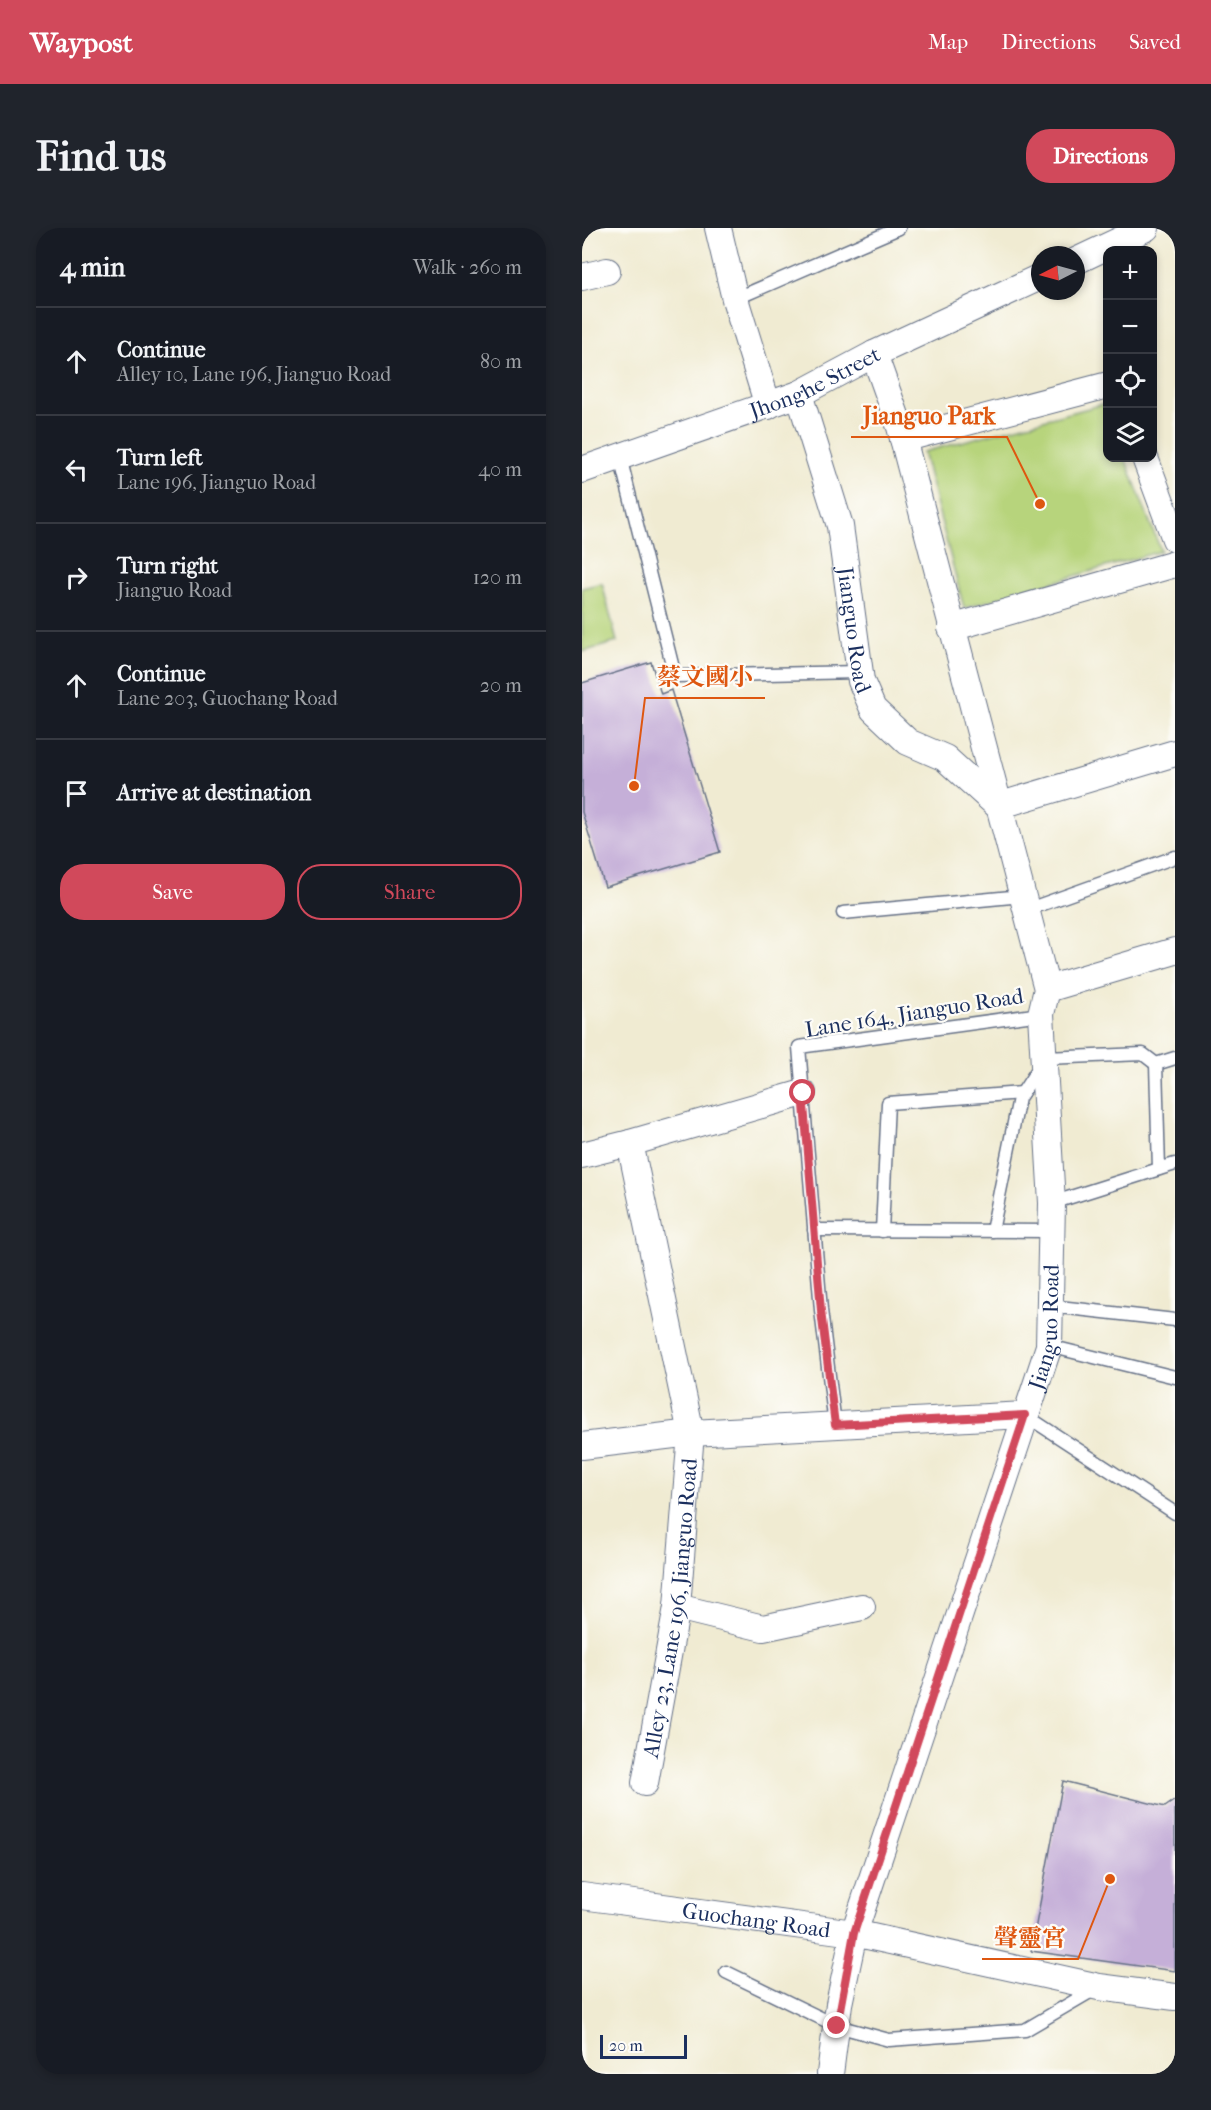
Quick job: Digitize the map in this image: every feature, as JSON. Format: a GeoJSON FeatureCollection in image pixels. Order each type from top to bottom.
{"type":"FeatureCollection","features":[{"type":"Feature","properties":{"kind":"street"},"geometry":{"type":"LineString","coordinates":[[718,228],[735,299],[768,406]]}},
{"type":"Feature","properties":{"kind":"street"},"geometry":{"type":"LineString","coordinates":[[1085,257],[1146,228]]}},
{"type":"Feature","properties":{"kind":"street"},"geometry":{"type":"LineString","coordinates":[[582,277],[607,271]]}},
{"type":"Feature","properties":{"kind":"street","name":"Jhonghe Street"},"geometry":{"type":"LineString","coordinates":[[582,470],[799,394],[874,354],[1031,281]]}},
{"type":"Feature","properties":{"kind":"street","name":"Jianguo Road"},"geometry":{"type":"LineString","coordinates":[[830,2074],[854,1933],[1049,1346],[1052,1231],[1041,1014],[1047,989],[903,439],[874,354]]}},
{"type":"Feature","properties":{"kind":"street"},"geometry":{"type":"LineString","coordinates":[[903,439],[1103,386]]}},
{"type":"Feature","properties":{"kind":"street","name":"Jianguo Road"},"geometry":{"type":"LineString","coordinates":[[799,394],[840,526],[860,672],[873,709],[908,742],[945,758],[998,806]]}},
{"type":"Feature","properties":{"kind":"street"},"geometry":{"type":"LineString","coordinates":[[1146,462],[1175,539]]}},
{"type":"Feature","properties":{"kind":"street"},"geometry":{"type":"LineString","coordinates":[[951,628],[1175,564]]}},
{"type":"Feature","properties":{"kind":"street"},"geometry":{"type":"LineString","coordinates":[[998,806],[1175,753]]}},
{"type":"Feature","properties":{"kind":"street"},"geometry":{"type":"LineString","coordinates":[[1047,989],[1175,951]]}},
{"type":"Feature","properties":{"kind":"street"},"geometry":{"type":"LineString","coordinates":[[582,1155],[803,1093]]}},
{"type":"Feature","properties":{"kind":"street","name":"Alley 23, Lane 196, Jianguo Road"},"geometry":{"type":"LineString","coordinates":[[630,1143],[691,1432],[677,1607],[645,1783]]}},
{"type":"Feature","properties":{"kind":"street"},"geometry":{"type":"LineString","coordinates":[[582,1446],[691,1432],[1025,1415]]}},
{"type":"Feature","properties":{"kind":"street"},"geometry":{"type":"LineString","coordinates":[[677,1607],[763,1628],[862,1607]]}},
{"type":"Feature","properties":{"kind":"street","name":"Guochang Road"},"geometry":{"type":"LineString","coordinates":[[582,1896],[854,1933],[1100,1987],[1175,1997]]}},
{"type":"Feature","properties":{"kind":"lane"},"geometry":{"type":"LineString","coordinates":[[735,299],[898,228]]}},
{"type":"Feature","properties":{"kind":"lane"},"geometry":{"type":"LineString","coordinates":[[620,457],[675,676],[860,672]]}},
{"type":"Feature","properties":{"kind":"lane"},"geometry":{"type":"LineString","coordinates":[[843,913],[1024,903],[1175,857]]}},
{"type":"Feature","properties":{"kind":"lane","name":"Lane 164, Jianguo Road"},"geometry":{"type":"LineString","coordinates":[[803,1093],[799,1047],[1041,1014]]}},
{"type":"Feature","properties":{"kind":"lane"},"geometry":{"type":"LineString","coordinates":[[992,1231],[1019,1098],[1045,1058],[1143,1054],[1156,1064]]}},
{"type":"Feature","properties":{"kind":"lane"},"geometry":{"type":"LineString","coordinates":[[1156,1064],[1175,1058]]}},
{"type":"Feature","properties":{"kind":"lane"},"geometry":{"type":"LineString","coordinates":[[1156,1064],[1159,1169]]}},
{"type":"Feature","properties":{"kind":"lane"},"geometry":{"type":"LineString","coordinates":[[803,1093],[814,1230],[835,1425]]}},
{"type":"Feature","properties":{"kind":"lane"},"geometry":{"type":"LineString","coordinates":[[882,1231],[888,1102],[1022,1093]]}},
{"type":"Feature","properties":{"kind":"lane"},"geometry":{"type":"LineString","coordinates":[[1052,1203],[1175,1164]]}},
{"type":"Feature","properties":{"kind":"lane"},"geometry":{"type":"LineString","coordinates":[[814,1230],[1052,1231]]}},
{"type":"Feature","properties":{"kind":"lane"},"geometry":{"type":"LineString","coordinates":[[1050,1306],[1175,1320]]}},
{"type":"Feature","properties":{"kind":"lane"},"geometry":{"type":"LineString","coordinates":[[1049,1346],[1175,1377]]}},
{"type":"Feature","properties":{"kind":"lane"},"geometry":{"type":"LineString","coordinates":[[1025,1415],[1175,1513]]}},
{"type":"Feature","properties":{"kind":"lane"},"geometry":{"type":"LineString","coordinates":[[726,1972],[837,2026],[889,2040],[1025,2030],[1100,1987]]}},
{"type":"Feature","properties":{"kind":"green space"},"geometry":{"type":"Polygon","coordinates":[[[1103,404],[1103,462],[1127,462],[1161,551],[964,608],[923,452],[1103,404]]]}},
{"type":"Feature","properties":{"kind":"green space"},"geometry":{"type":"Polygon","coordinates":[[[602,583],[617,642],[582,652],[582,588],[602,583]]]}},
{"type":"Feature","properties":{"kind":"building"},"geometry":{"type":"Polygon","coordinates":[[[651,662],[661,694],[671,690],[720,852],[605,887],[582,812],[582,683],[651,662]]]}},
{"type":"Feature","properties":{"kind":"building"},"geometry":{"type":"Polygon","coordinates":[[[1063,1781],[1165,1807],[1175,1800],[1175,1971],[1031,1951],[1063,1781]]]}},
{"type":"Feature","properties":{"kind":"place","name":"Jianguo Park"},"geometry":{"type":"Point","coordinates":[1040,504]}},
{"type":"Feature","properties":{"kind":"place","name":"蔡文國小"},"geometry":{"type":"Point","coordinates":[634,786]}},
{"type":"Feature","properties":{"kind":"place","name":"聲靈宮"},"geometry":{"type":"Point","coordinates":[1110,1879]}},
{"type":"Feature","properties":{"kind":"route"},"geometry":{"type":"LineString","coordinates":[[803,1093],[821,1311],[835,1425],[1025,1415],[854,1933],[839,2004],[837,2026]]}}]}
